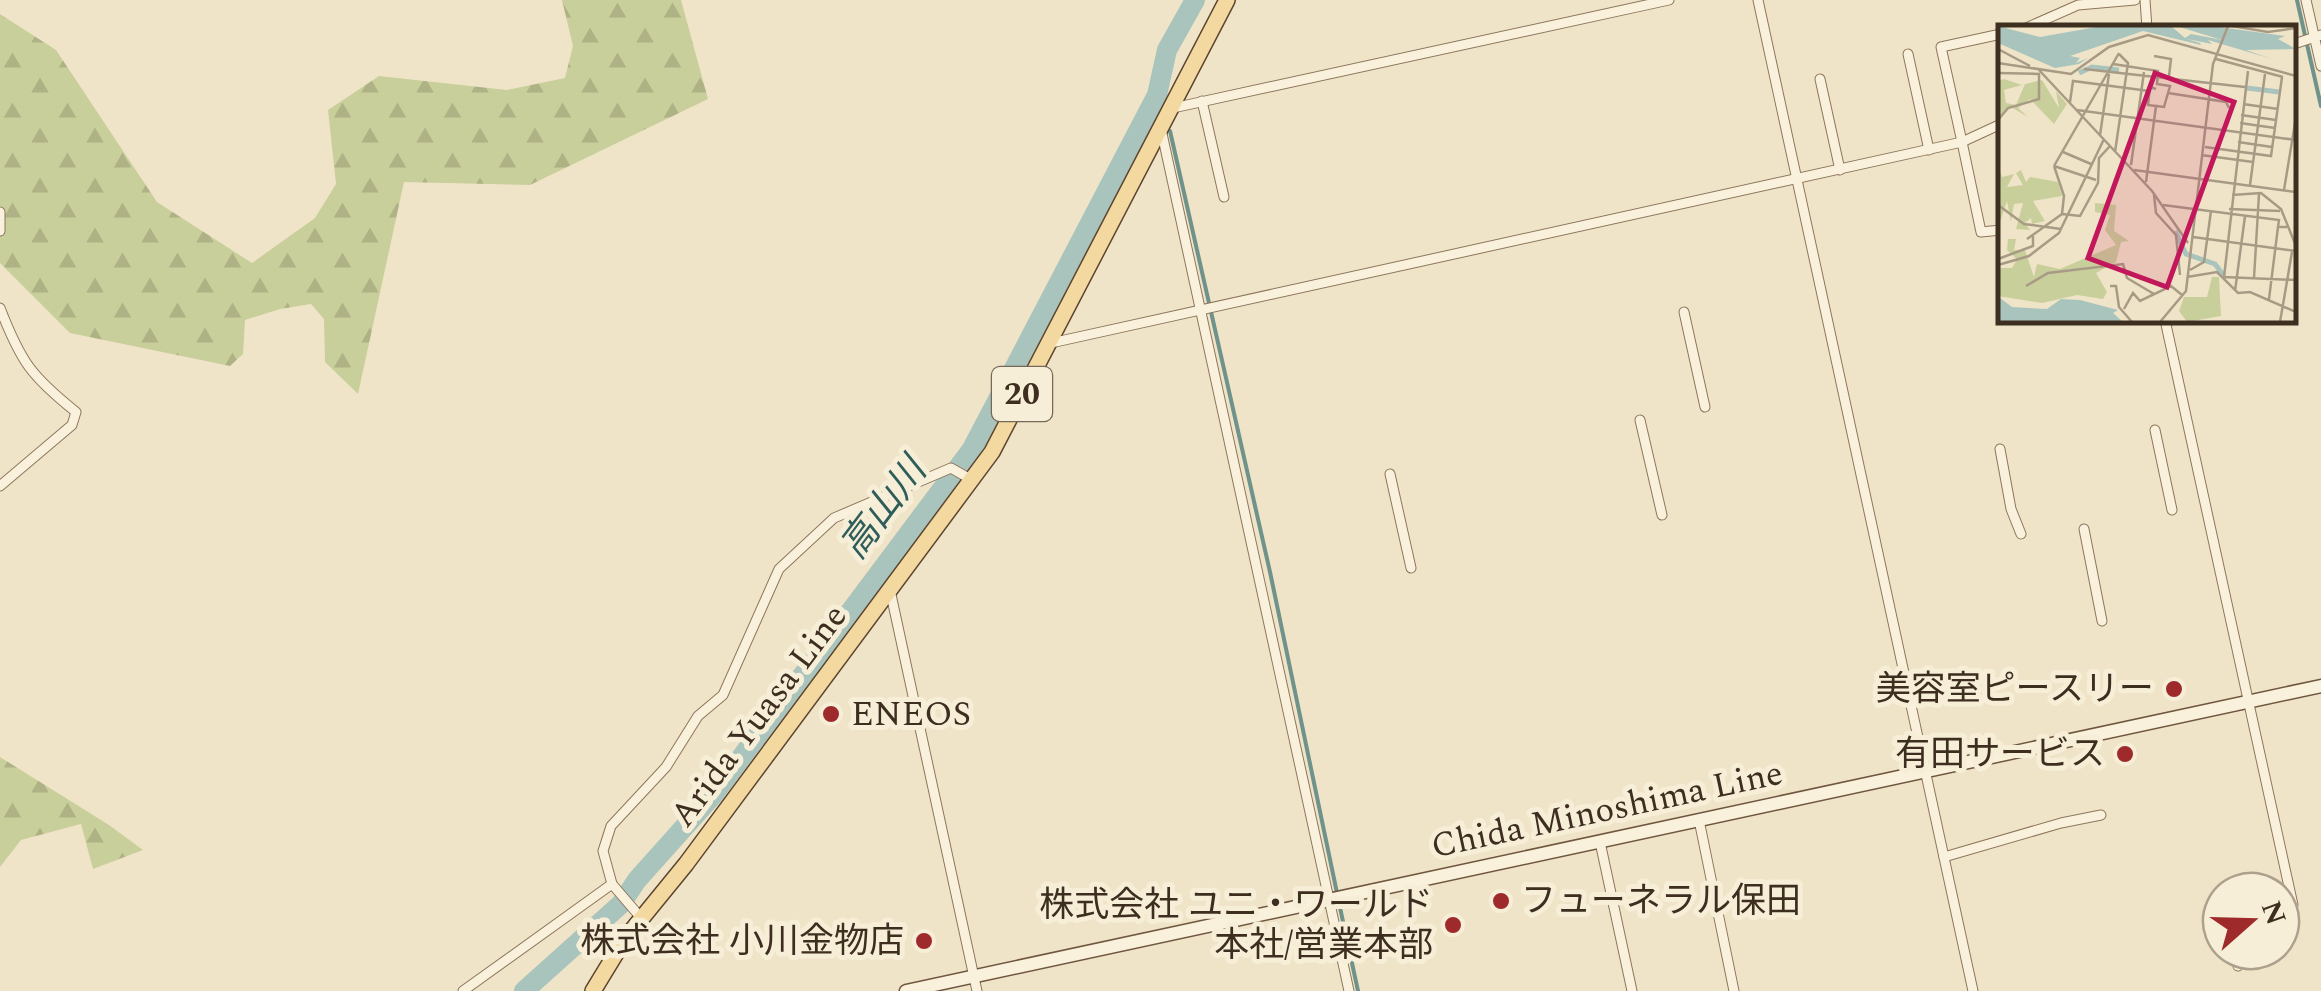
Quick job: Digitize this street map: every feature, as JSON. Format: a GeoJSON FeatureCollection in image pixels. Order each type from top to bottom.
{"type":"FeatureCollection","features":[{"type":"Feature","properties":{"kind":"main road","name":"Arida Yuasa Line"},"geometry":{"type":"LineString","coordinates":[[593,991],[610,959],[890,590],[1000,438],[1226,0]]}},
{"type":"Feature","properties":{"kind":"main road","name":"Chida Minoshima Line"},"geometry":{"type":"LineString","coordinates":[[906,991],[2321,686]]}},
{"type":"Feature","properties":{"kind":"street"},"geometry":{"type":"LineString","coordinates":[[1170,108],[1670,0]]}},
{"type":"Feature","properties":{"kind":"street"},"geometry":{"type":"LineString","coordinates":[[1758,0],[1973,991]]}},
{"type":"Feature","properties":{"kind":"street"},"geometry":{"type":"LineString","coordinates":[[2033,25],[2078,5],[2135,0]]}},
{"type":"Feature","properties":{"kind":"street"},"geometry":{"type":"LineString","coordinates":[[2145,0],[2147,25]]}},
{"type":"Feature","properties":{"kind":"street"},"geometry":{"type":"LineString","coordinates":[[2306,0],[2318,36],[2321,66]]}},
{"type":"Feature","properties":{"kind":"street"},"geometry":{"type":"LineString","coordinates":[[1998,35],[1941,48],[1982,232],[1998,230]]}},
{"type":"Feature","properties":{"kind":"street"},"geometry":{"type":"LineString","coordinates":[[1908,54],[1929,150]]}},
{"type":"Feature","properties":{"kind":"street"},"geometry":{"type":"LineString","coordinates":[[1820,79],[1840,170]]}},
{"type":"Feature","properties":{"kind":"street"},"geometry":{"type":"LineString","coordinates":[[1202,101],[1224,197]]}},
{"type":"Feature","properties":{"kind":"street"},"geometry":{"type":"LineString","coordinates":[[1048,344],[1929,150],[1962,142],[1998,125]]}},
{"type":"Feature","properties":{"kind":"street"},"geometry":{"type":"LineString","coordinates":[[1161,127],[1337,899],[1349,991]]}},
{"type":"Feature","properties":{"kind":"street"},"geometry":{"type":"LineString","coordinates":[[0,212],[0,231]]}},
{"type":"Feature","properties":{"kind":"street"},"geometry":{"type":"LineString","coordinates":[[0,308],[16,348],[38,382],[76,412],[72,425],[0,486]]}},
{"type":"Feature","properties":{"kind":"street"},"geometry":{"type":"LineString","coordinates":[[1684,312],[1705,407]]}},
{"type":"Feature","properties":{"kind":"street"},"geometry":{"type":"LineString","coordinates":[[2166,322],[2285,871]]}},
{"type":"Feature","properties":{"kind":"street"},"geometry":{"type":"LineString","coordinates":[[1640,420],[1662,515]]}},
{"type":"Feature","properties":{"kind":"street"},"geometry":{"type":"LineString","coordinates":[[2155,430],[2172,510]]}},
{"type":"Feature","properties":{"kind":"street"},"geometry":{"type":"LineString","coordinates":[[2000,448],[2012,510],[2021,534]]}},
{"type":"Feature","properties":{"kind":"street"},"geometry":{"type":"LineString","coordinates":[[642,918],[616,888],[603,851],[612,826],[666,767],[698,716],[723,695],[779,570],[827,523],[846,512],[950,468],[972,480]]}},
{"type":"Feature","properties":{"kind":"street"},"geometry":{"type":"LineString","coordinates":[[1390,474],[1411,568]]}},
{"type":"Feature","properties":{"kind":"street"},"geometry":{"type":"LineString","coordinates":[[2084,529],[2102,621]]}},
{"type":"Feature","properties":{"kind":"street"},"geometry":{"type":"LineString","coordinates":[[890,590],[978,991]]}},
{"type":"Feature","properties":{"kind":"street"},"geometry":{"type":"LineString","coordinates":[[1944,857],[2101,815]]}},
{"type":"Feature","properties":{"kind":"street"},"geometry":{"type":"LineString","coordinates":[[1699,820],[1734,991]]}},
{"type":"Feature","properties":{"kind":"street"},"geometry":{"type":"LineString","coordinates":[[1600,842],[1632,991]]}},
{"type":"Feature","properties":{"kind":"street"},"geometry":{"type":"LineString","coordinates":[[463,991],[616,888]]}},
{"type":"Feature","properties":{"kind":"green space"},"geometry":{"type":"Polygon","coordinates":[[[562,0],[681,0],[708,99],[530,185],[404,182],[358,394],[325,362],[324,319],[311,304],[245,320],[243,354],[230,366],[70,333],[0,263],[0,14],[56,50],[157,202],[252,263],[315,218],[336,184],[328,110],[379,76],[507,90],[565,78],[573,46],[562,0]]]}},
{"type":"Feature","properties":{"kind":"green space"},"geometry":{"type":"Polygon","coordinates":[[[0,757],[143,850],[93,869],[81,824],[21,840],[0,867],[0,757]]]}},
{"type":"Feature","properties":{"kind":"waterway","name":"高山川"},"geometry":{"type":"LineString","coordinates":[[524,991],[621,904],[637,880],[713,795],[972,449],[1157,95],[1167,50],[1195,0]]}},
{"type":"Feature","properties":{"kind":"waterway"},"geometry":{"type":"LineString","coordinates":[[2297,0],[2321,106]]}},
{"type":"Feature","properties":{"kind":"waterway","name":"高山川"},"geometry":{"type":"LineString","coordinates":[[1157,95],[1160,103]]}},
{"type":"Feature","properties":{"kind":"waterway"},"geometry":{"type":"LineString","coordinates":[[1170,131],[1270,572],[1337,893]]}},
{"type":"Feature","properties":{"kind":"waterway"},"geometry":{"type":"LineString","coordinates":[[1339,903],[1358,991]]}},
{"type":"Feature","properties":{"kind":"place","name":"美容室ピースリー"},"geometry":{"type":"Point","coordinates":[2174,689]}},
{"type":"Feature","properties":{"kind":"place","name":"ENEOS"},"geometry":{"type":"Point","coordinates":[831,714]}},
{"type":"Feature","properties":{"kind":"place","name":"有田サービス"},"geometry":{"type":"Point","coordinates":[2125,754]}},
{"type":"Feature","properties":{"kind":"place","name":"フューネラル保田"},"geometry":{"type":"Point","coordinates":[1501,901]}},
{"type":"Feature","properties":{"kind":"place","name":"株式会社 ユニ・ワールド 本社/営業本部"},"geometry":{"type":"Point","coordinates":[1453,925]}},
{"type":"Feature","properties":{"kind":"place","name":"株式会社 小川金物店"},"geometry":{"type":"Point","coordinates":[924,941]}}]}
